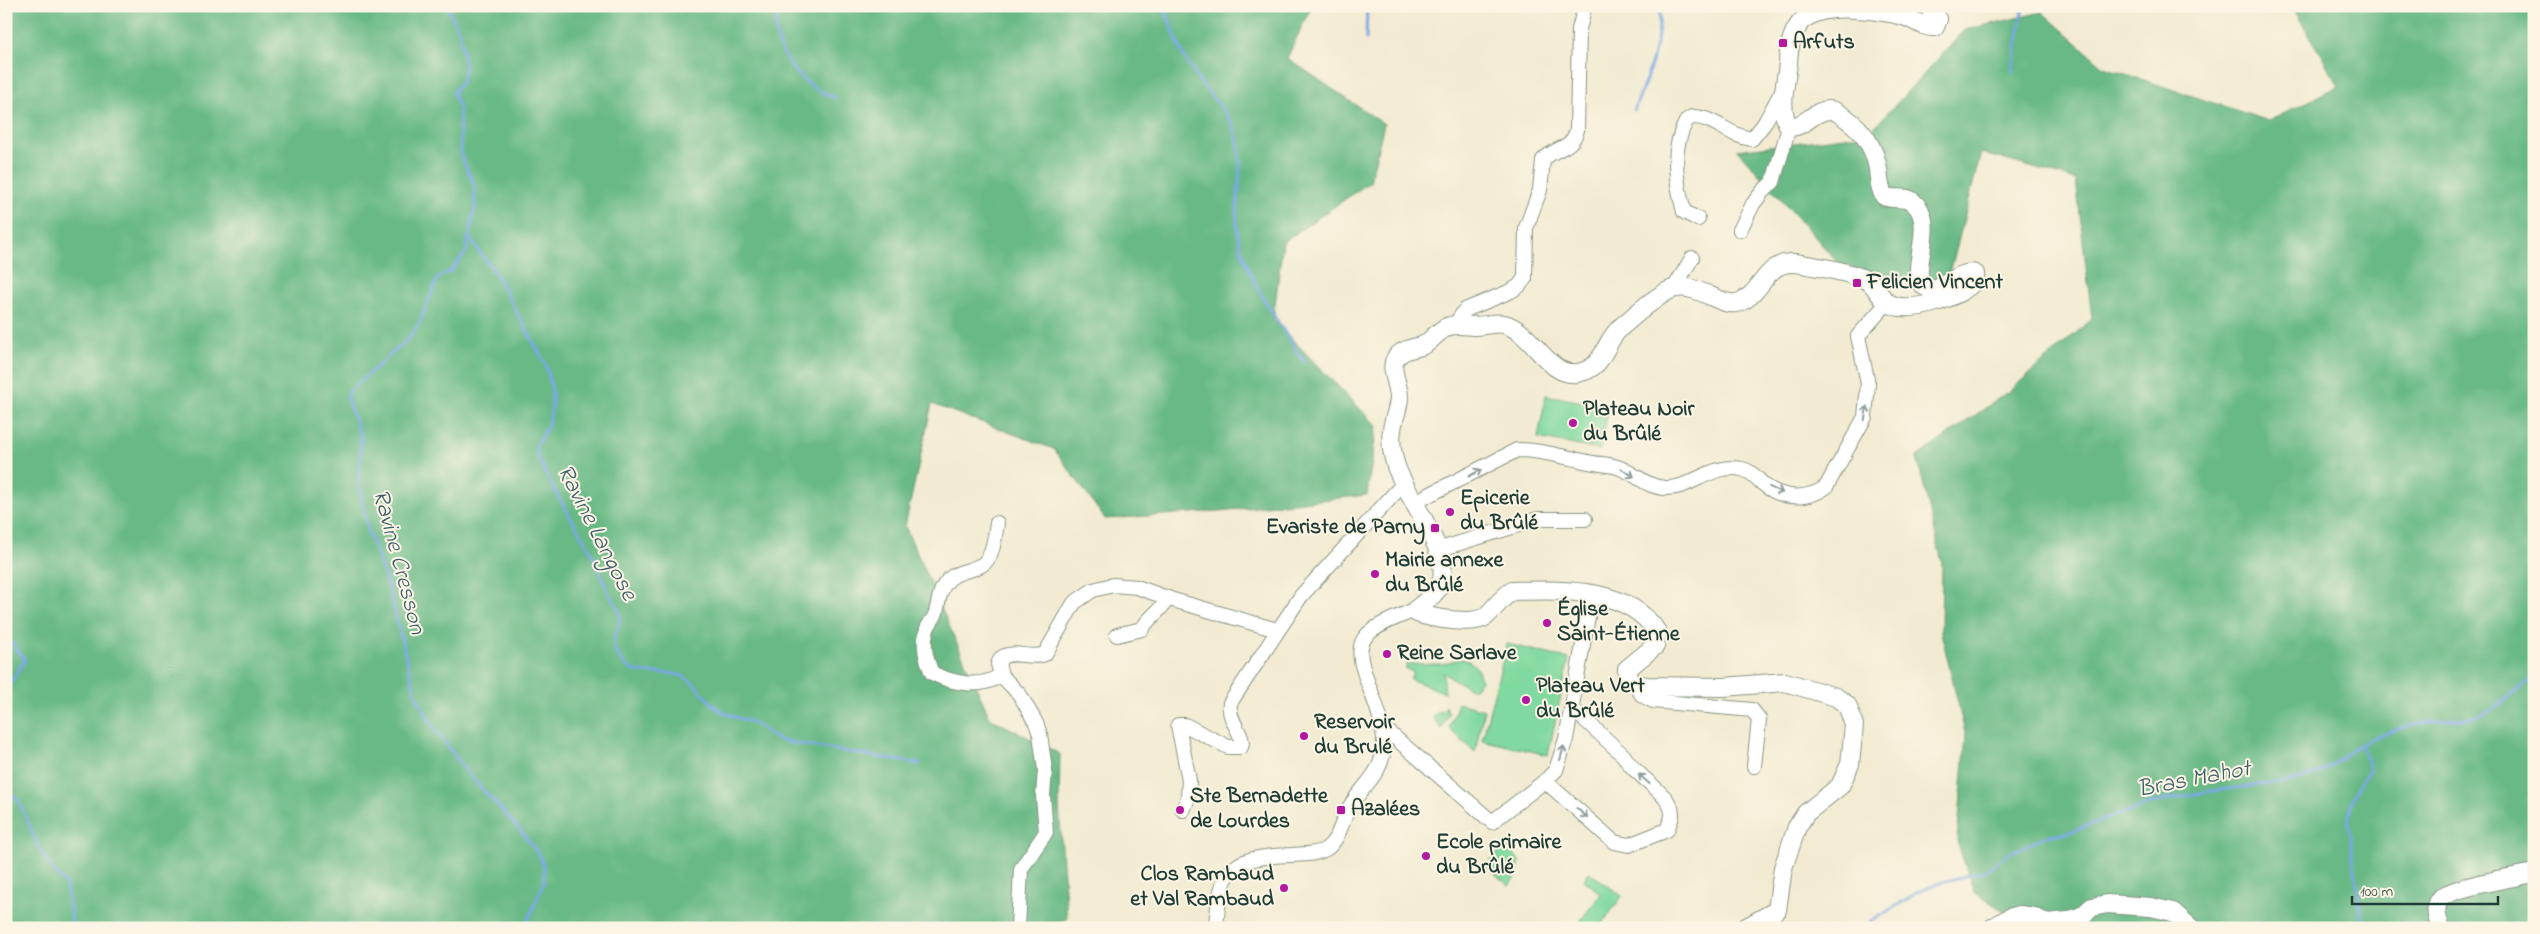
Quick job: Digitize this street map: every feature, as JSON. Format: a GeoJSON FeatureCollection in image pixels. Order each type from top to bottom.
{"type":"FeatureCollection","features":[{"type":"Feature","properties":{"kind":"main road"},"geometry":{"type":"LineString","coordinates":[[1744,928],[1776,910],[1783,868],[1797,827],[1806,813],[1833,794],[1844,778],[1853,745],[1854,725],[1847,705],[1836,697],[1785,682],[1724,687],[1635,685],[1627,682],[1625,678],[1627,669],[1655,646],[1657,632],[1639,610],[1592,594],[1512,591],[1485,617],[1470,621],[1428,617],[1417,613],[1415,610],[1428,600],[1441,584],[1443,564],[1415,502],[1396,467],[1390,439],[1399,400],[1393,371],[1395,358],[1403,352],[1426,344],[1447,327],[1455,325],[1480,326],[1499,323],[1511,326],[1534,343],[1558,370],[1563,373],[1578,373],[1593,368],[1600,362],[1612,336],[1664,292],[1674,288],[1701,290],[1722,301],[1732,303],[1746,299],[1771,271],[1787,263],[1804,264],[1858,277],[1876,289],[1887,303],[1923,306],[1945,300],[1965,290],[1973,283],[1976,276],[1973,273],[1965,274],[1935,290],[1924,286],[1920,282],[1920,259],[1924,230],[1921,213],[1916,205],[1908,199],[1884,196],[1874,154],[1868,141],[1851,122],[1836,111],[1829,110],[1821,111],[1798,128],[1789,127],[1785,120],[1783,105],[1792,38],[1801,22],[1812,14],[1823,9],[1883,11],[1909,18],[1929,27],[1935,27],[1938,19],[1928,6]]}},
{"type":"Feature","properties":{"kind":"main road"},"geometry":{"type":"LineString","coordinates":[[2441,928],[2436,915],[2438,904],[2451,891],[2534,873]]}},
{"type":"Feature","properties":{"kind":"main road"},"geometry":{"type":"LineString","coordinates":[[1992,928],[2009,918],[2020,915],[2034,917],[2046,923],[2068,921],[2082,916],[2092,907],[2107,904],[2164,909],[2180,916],[2191,928]]}},
{"type":"Feature","properties":{"kind":"street"},"geometry":{"type":"LineString","coordinates":[[1455,325],[1465,310],[1511,291],[1519,286],[1525,278],[1526,228],[1540,190],[1543,160],[1550,153],[1568,146],[1574,140],[1577,130],[1579,29],[1583,14]]}},
{"type":"Feature","properties":{"kind":"street"},"geometry":{"type":"LineString","coordinates":[[1698,219],[1684,212],[1676,181],[1675,161],[1687,120],[1692,117],[1707,119],[1738,137],[1752,139],[1778,102],[1787,76]]}},
{"type":"Feature","properties":{"kind":"street"},"geometry":{"type":"LineString","coordinates":[[1740,230],[1753,204],[1762,191],[1773,182],[1789,127]]}},
{"type":"Feature","properties":{"kind":"street"},"geometry":{"type":"LineString","coordinates":[[1674,288],[1692,258]]}},
{"type":"Feature","properties":{"kind":"street"},"geometry":{"type":"LineString","coordinates":[[1415,502],[1517,450],[1614,466],[1657,487],[1674,488],[1711,472],[1733,468],[1749,471],[1764,485],[1779,492],[1798,497],[1816,494],[1826,487],[1864,423],[1868,384],[1858,336],[1887,303]]}},
{"type":"Feature","properties":{"kind":"street"},"geometry":{"type":"LineString","coordinates":[[1183,810],[1188,798],[1189,780],[1178,725],[1185,725],[1228,748],[1241,748],[1242,742],[1230,715],[1230,703],[1277,630],[1317,577],[1404,482]]}},
{"type":"Feature","properties":{"kind":"street"},"geometry":{"type":"LineString","coordinates":[[1437,550],[1538,519],[1585,520]]}},
{"type":"Feature","properties":{"kind":"street"},"geometry":{"type":"LineString","coordinates":[[997,523],[991,553],[986,562],[977,568],[956,574],[941,588],[936,614],[927,628],[924,645],[926,660],[932,673],[945,680],[986,684],[1001,674]]}},
{"type":"Feature","properties":{"kind":"street"},"geometry":{"type":"LineString","coordinates":[[1018,928],[1021,869],[1046,832],[1043,796],[1045,770],[1040,734],[1020,695],[1001,674],[998,664],[1002,657],[1011,655],[1036,657],[1047,652],[1074,604],[1082,596],[1093,590],[1113,585],[1128,586],[1277,630]]}},
{"type":"Feature","properties":{"kind":"street"},"geometry":{"type":"LineString","coordinates":[[1384,728],[1492,822],[1545,781],[1556,770],[1560,761],[1592,594]]}},
{"type":"Feature","properties":{"kind":"street"},"geometry":{"type":"LineString","coordinates":[[1117,635],[1142,629],[1147,620],[1162,608],[1168,598]]}},
{"type":"Feature","properties":{"kind":"street"},"geometry":{"type":"LineString","coordinates":[[1216,928],[1218,896],[1225,877],[1233,869],[1258,858],[1320,852],[1332,843],[1348,809],[1377,772],[1384,755],[1384,728],[1362,669],[1359,650],[1367,634],[1415,610]]}},
{"type":"Feature","properties":{"kind":"street"},"geometry":{"type":"LineString","coordinates":[[1635,685],[1642,695],[1652,700],[1752,710],[1759,719],[1754,766]]}},
{"type":"Feature","properties":{"kind":"street"},"geometry":{"type":"LineString","coordinates":[[1545,781],[1614,842],[1629,845],[1667,830],[1672,815],[1667,800],[1629,766],[1624,756],[1571,707]]}},
{"type":"Feature","properties":{"kind":"green space"},"geometry":{"type":"Polygon","coordinates":[[[6,6],[1312,6],[1287,58],[1384,124],[1370,182],[1283,242],[1273,320],[1377,426],[1367,495],[1219,511],[1105,519],[1054,449],[932,404],[905,526],[990,718],[1060,754],[1059,806],[1067,919],[1038,928],[6,928],[6,6]]]}},
{"type":"Feature","properties":{"kind":"green space"},"geometry":{"type":"Polygon","coordinates":[[[2292,6],[2534,6],[2534,928],[2008,928],[2010,915],[1974,892],[1957,841],[1966,737],[1941,632],[1942,562],[1917,457],[2013,388],[2092,319],[2076,180],[1981,153],[1945,292],[1840,265],[1737,150],[1868,134],[1965,30],[2042,12],[2104,67],[2269,121],[2339,86],[2292,6]]]}},
{"type":"Feature","properties":{"kind":"green space","name":"Plateau Noir du Brûlé"},"geometry":{"type":"Polygon","coordinates":[[[1546,395],[1609,407],[1600,450],[1538,438],[1546,395]]]}},
{"type":"Feature","properties":{"kind":"green space","name":"Plateau Vert du Brûlé"},"geometry":{"type":"Polygon","coordinates":[[[1507,644],[1569,659],[1548,755],[1482,740],[1507,644]]]}},
{"type":"Feature","properties":{"kind":"green space"},"geometry":{"type":"Polygon","coordinates":[[[1460,659],[1472,663],[1479,672],[1481,681],[1474,688],[1469,688],[1443,673],[1445,693],[1410,679],[1413,672],[1406,669],[1406,664],[1442,664],[1460,659]]]}},
{"type":"Feature","properties":{"kind":"green space"},"geometry":{"type":"Polygon","coordinates":[[[1458,703],[1484,710],[1475,752],[1449,729],[1458,703]]]}},
{"type":"Feature","properties":{"kind":"green space"},"geometry":{"type":"Polygon","coordinates":[[[1446,706],[1449,714],[1441,729],[1433,717],[1439,711],[1443,712],[1446,706]]]}},
{"type":"Feature","properties":{"kind":"green space"},"geometry":{"type":"Polygon","coordinates":[[[1506,843],[1520,862],[1517,874],[1509,886],[1486,866],[1506,843]]]}},
{"type":"Feature","properties":{"kind":"green space"},"geometry":{"type":"Polygon","coordinates":[[[1589,872],[1622,896],[1599,928],[1590,928],[1580,921],[1601,894],[1584,880],[1589,872]]]}},
{"type":"Feature","properties":{"kind":"waterway","name":"Ravine Cresson"},"geometry":{"type":"LineString","coordinates":[[447,6],[460,34],[465,67],[462,81],[453,93],[459,108],[461,156],[474,184],[475,207],[466,252],[451,271],[440,276],[420,322],[408,339],[350,391],[347,399],[361,437],[359,486],[368,531],[387,583],[416,696],[436,731],[470,776],[521,831],[540,856],[544,868],[544,882],[525,928]]}},
{"type":"Feature","properties":{"kind":"waterway"},"geometry":{"type":"LineString","coordinates":[[780,6],[776,20],[776,34],[779,45],[790,65],[806,82],[825,94],[836,98]]}},
{"type":"Feature","properties":{"kind":"waterway"},"geometry":{"type":"LineString","coordinates":[[1164,6],[1188,64],[1198,80],[1221,107],[1235,131],[1240,155],[1237,226],[1245,260],[1263,297],[1304,362]]}},
{"type":"Feature","properties":{"kind":"waterway"},"geometry":{"type":"LineString","coordinates":[[1366,39],[1367,6]]}},
{"type":"Feature","properties":{"kind":"waterway"},"geometry":{"type":"LineString","coordinates":[[1634,110],[1649,72],[1656,46],[1660,6]]}},
{"type":"Feature","properties":{"kind":"waterway"},"geometry":{"type":"LineString","coordinates":[[2012,72],[2023,6]]}},
{"type":"Feature","properties":{"kind":"waterway","name":"Ravine Langose"},"geometry":{"type":"LineString","coordinates":[[470,239],[494,271],[546,365],[552,391],[552,405],[548,426],[536,446],[537,455],[556,493],[595,559],[610,596],[618,609],[620,616],[614,645],[622,661],[635,671],[682,676],[693,683],[718,709],[753,723],[782,741],[920,764]]}},
{"type":"Feature","properties":{"kind":"waterway"},"geometry":{"type":"LineString","coordinates":[[6,635],[25,660],[6,690]]}},
{"type":"Feature","properties":{"kind":"waterway","name":"Bras Mahot"},"geometry":{"type":"LineString","coordinates":[[1861,928],[1918,892],[1942,882],[1984,871],[2011,852],[2049,835],[2066,833],[2152,803],[2205,792],[2299,780],[2330,767],[2347,753],[2374,737],[2414,724],[2480,716],[2494,708],[2534,678]]}},
{"type":"Feature","properties":{"kind":"waterway"},"geometry":{"type":"LineString","coordinates":[[2359,745],[2368,760],[2370,769],[2355,794],[2348,822],[2363,928]]}},
{"type":"Feature","properties":{"kind":"waterway"},"geometry":{"type":"LineString","coordinates":[[6,787],[18,800],[42,854],[66,885],[73,928]]}},
{"type":"Feature","properties":{"kind":"place","name":"Arfuts"},"geometry":{"type":"Point","coordinates":[1783,43]}},
{"type":"Feature","properties":{"kind":"place","name":"Felicien Vincent"},"geometry":{"type":"Point","coordinates":[1857,283]}},
{"type":"Feature","properties":{"kind":"place","name":"Plateau Noir du Brûlé"},"geometry":{"type":"Point","coordinates":[1573,423]}},
{"type":"Feature","properties":{"kind":"place","name":"Epicerie du Brûlé"},"geometry":{"type":"Point","coordinates":[1450,512]}},
{"type":"Feature","properties":{"kind":"place","name":"Evariste de Parny"},"geometry":{"type":"Point","coordinates":[1435,528]}},
{"type":"Feature","properties":{"kind":"place","name":"Mairie annexe du Brûlé"},"geometry":{"type":"Point","coordinates":[1375,574]}},
{"type":"Feature","properties":{"kind":"place","name":"Église Saint-Étienne"},"geometry":{"type":"Point","coordinates":[1547,623]}},
{"type":"Feature","properties":{"kind":"place","name":"Reine Sarlave"},"geometry":{"type":"Point","coordinates":[1387,654]}},
{"type":"Feature","properties":{"kind":"place","name":"Plateau Vert du Brûlé"},"geometry":{"type":"Point","coordinates":[1526,700]}},
{"type":"Feature","properties":{"kind":"place","name":"Reservoir du Brulé"},"geometry":{"type":"Point","coordinates":[1304,736]}},
{"type":"Feature","properties":{"kind":"place","name":"Ste Bernadette de Lourdes"},"geometry":{"type":"Point","coordinates":[1180,810]}},
{"type":"Feature","properties":{"kind":"place","name":"Azalées"},"geometry":{"type":"Point","coordinates":[1341,810]}},
{"type":"Feature","properties":{"kind":"place","name":"Ecole primaire du Brûlé"},"geometry":{"type":"Point","coordinates":[1426,856]}},
{"type":"Feature","properties":{"kind":"place","name":"Clos Rambaud et Val Rambaud"},"geometry":{"type":"Point","coordinates":[1284,888]}}]}
